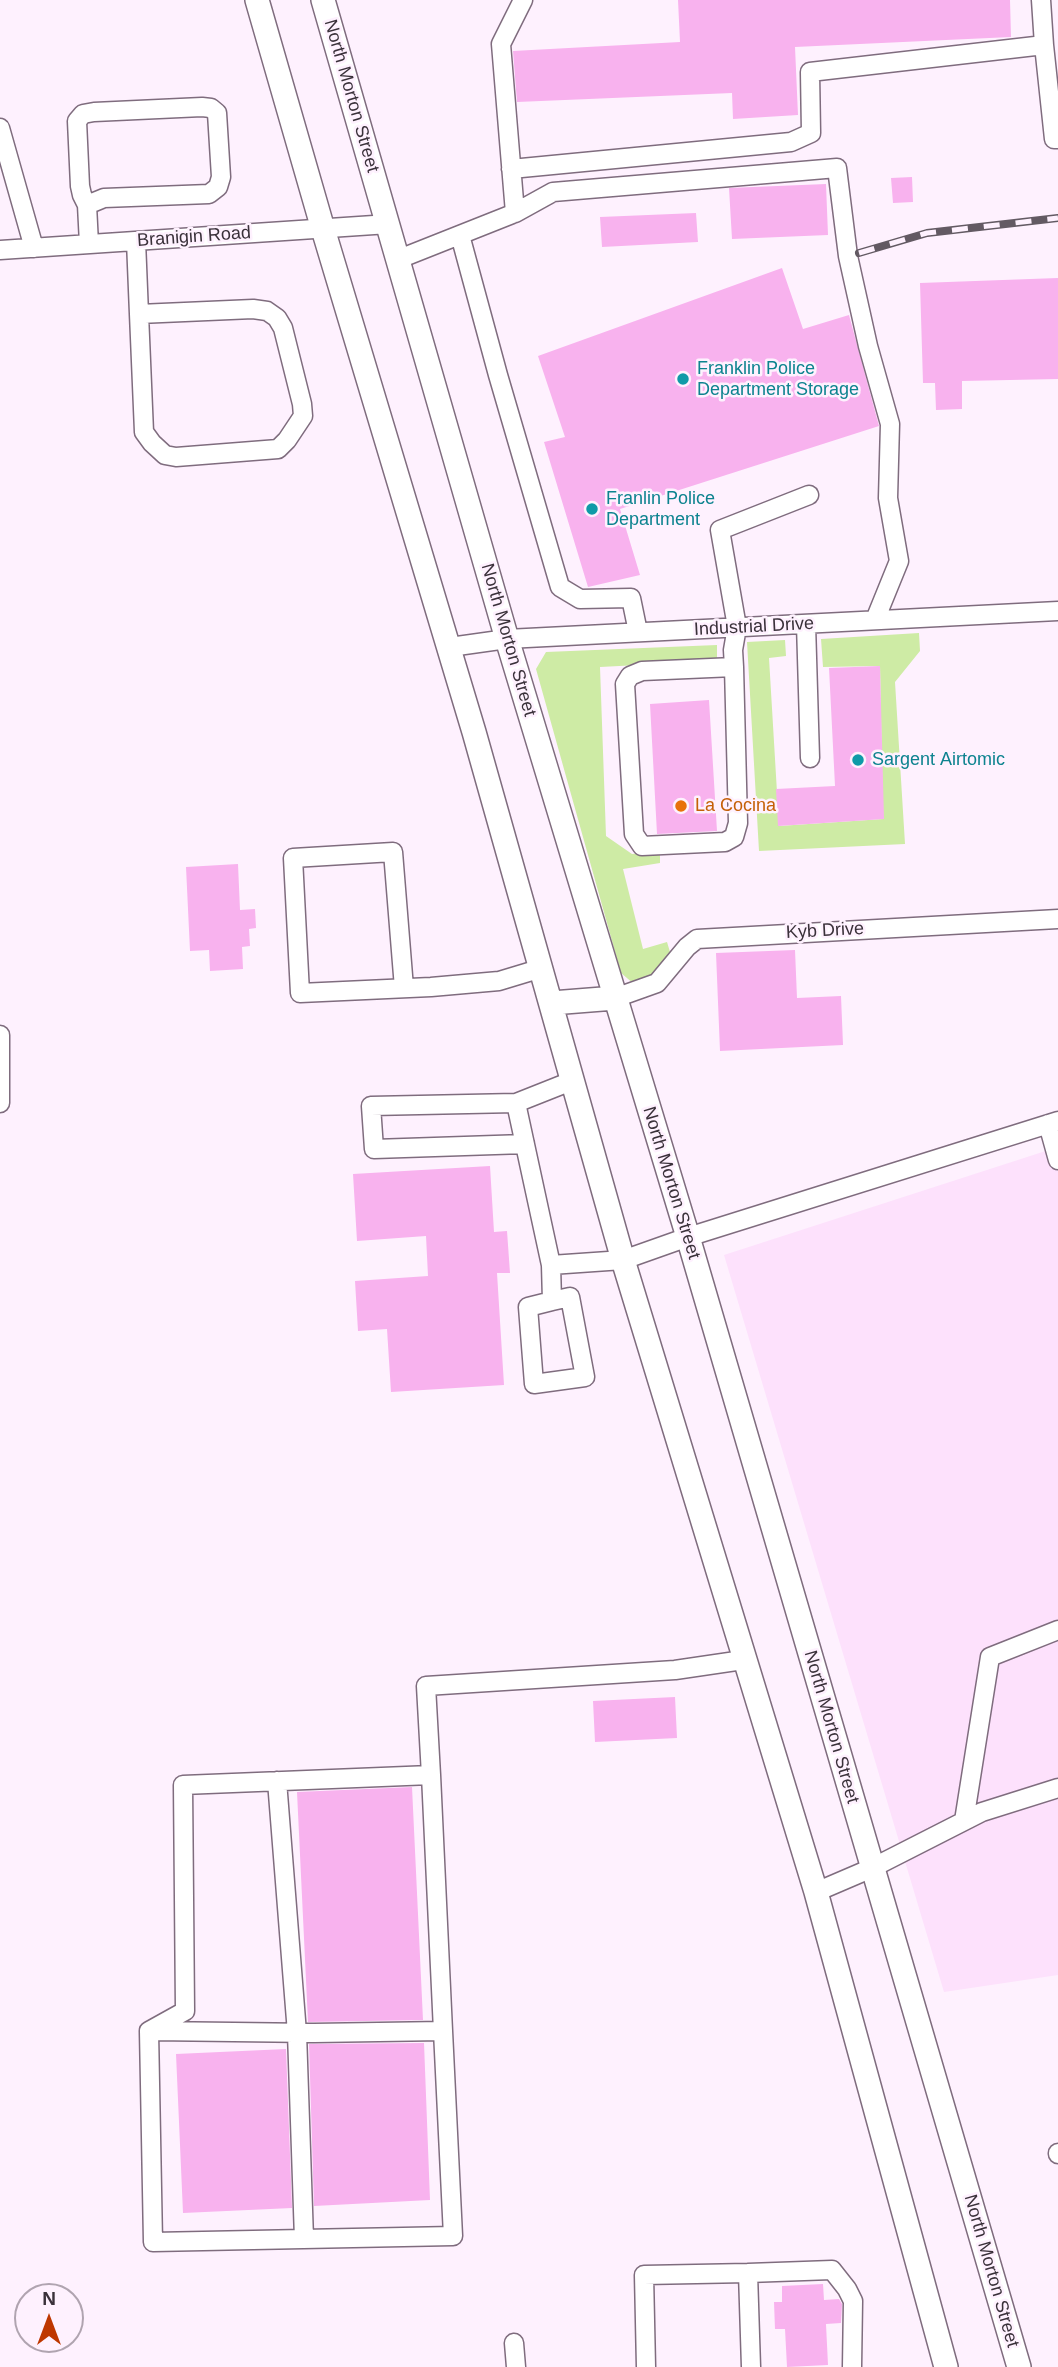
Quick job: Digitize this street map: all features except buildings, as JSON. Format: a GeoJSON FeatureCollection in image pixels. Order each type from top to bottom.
{"type":"FeatureCollection","features":[{"type":"Feature","properties":{"kind":"main road"},"geometry":{"type":"LineString","coordinates":[[257,0],[323,229],[450,648],[623,1260],[816,1892],[946,2367]]}},
{"type":"Feature","properties":{"kind":"main road","name":"North Morton Street"},"geometry":{"type":"LineString","coordinates":[[323,0],[507,639],[688,1237],[1019,2367]]}},
{"type":"Feature","properties":{"kind":"main road"},"geometry":{"type":"LineString","coordinates":[[552,1003],[615,998]]}},
{"type":"Feature","properties":{"kind":"street"},"geometry":{"type":"LineString","coordinates":[[515,213],[501,44],[523,0]]}},
{"type":"Feature","properties":{"kind":"street"},"geometry":{"type":"LineString","coordinates":[[1041,0],[1054,139],[1058,139]]}},
{"type":"Feature","properties":{"kind":"street"},"geometry":{"type":"LineString","coordinates":[[511,169],[791,142],[811,133],[810,72],[1044,45]]}},
{"type":"Feature","properties":{"kind":"street"},"geometry":{"type":"LineString","coordinates":[[88,205],[104,198],[209,194],[218,187],[221,177],[217,113],[211,108],[202,107],[83,114],[76,121],[80,186],[88,205],[89,244]]}},
{"type":"Feature","properties":{"kind":"street"},"geometry":{"type":"LineString","coordinates":[[0,128],[34,248]]}},
{"type":"Feature","properties":{"kind":"street"},"geometry":{"type":"LineString","coordinates":[[399,260],[515,213],[553,192],[837,168],[848,256],[868,346],[890,424],[888,498],[900,561],[875,620]]}},
{"type":"Feature","properties":{"kind":"street","name":"Branigin Road"},"geometry":{"type":"LineString","coordinates":[[0,250],[389,225]]}},
{"type":"Feature","properties":{"kind":"street"},"geometry":{"type":"LineString","coordinates":[[460,235],[560,587],[580,599],[631,598],[638,632]]}},
{"type":"Feature","properties":{"kind":"street"},"geometry":{"type":"LineString","coordinates":[[136,241],[139,314],[144,432],[165,455],[176,457],[278,449],[303,416],[283,328],[277,318],[267,311],[253,309],[139,314]]}},
{"type":"Feature","properties":{"kind":"street"},"geometry":{"type":"LineString","coordinates":[[734,667],[642,671],[630,676],[625,684],[634,834],[642,846],[725,842],[734,837],[738,823],[734,667],[737,628],[720,530],[809,495]]}},
{"type":"Feature","properties":{"kind":"street","name":"Industrial Drive"},"geometry":{"type":"LineString","coordinates":[[450,648],[507,639],[1058,611]]}},
{"type":"Feature","properties":{"kind":"street"},"geometry":{"type":"LineString","coordinates":[[806,624],[810,758]]}},
{"type":"Feature","properties":{"kind":"street"},"geometry":{"type":"LineString","coordinates":[[404,988],[393,852],[293,858],[300,993],[404,988],[499,981],[542,968]]}},
{"type":"Feature","properties":{"kind":"street","name":"Kyb Drive"},"geometry":{"type":"LineString","coordinates":[[615,998],[657,983],[697,939],[1058,919]]}},
{"type":"Feature","properties":{"kind":"street"},"geometry":{"type":"LineString","coordinates":[[0,1035],[0,1103]]}},
{"type":"Feature","properties":{"kind":"street"},"geometry":{"type":"LineString","coordinates":[[525,1144],[374,1149],[371,1106],[516,1103],[574,1080]]}},
{"type":"Feature","properties":{"kind":"street"},"geometry":{"type":"LineString","coordinates":[[516,1103],[551,1265],[552,1301]]}},
{"type":"Feature","properties":{"kind":"street"},"geometry":{"type":"LineString","coordinates":[[551,1265],[623,1260],[1053,1122],[1058,1160]]}},
{"type":"Feature","properties":{"kind":"street"},"geometry":{"type":"LineString","coordinates":[[570,1297],[585,1377],[534,1384],[528,1307],[552,1301],[570,1297]]}},
{"type":"Feature","properties":{"kind":"street"},"geometry":{"type":"LineString","coordinates":[[964,1821],[990,1657],[1058,1630]]}},
{"type":"Feature","properties":{"kind":"street"},"geometry":{"type":"LineString","coordinates":[[149,2031],[153,2242],[453,2236],[426,1686],[675,1670],[743,1660]]}},
{"type":"Feature","properties":{"kind":"street"},"geometry":{"type":"LineString","coordinates":[[149,2031],[185,2011],[183,1785],[431,1775]]}},
{"type":"Feature","properties":{"kind":"street"},"geometry":{"type":"LineString","coordinates":[[277,1781],[297,2033],[304,2239]]}},
{"type":"Feature","properties":{"kind":"street"},"geometry":{"type":"LineString","coordinates":[[816,1892],[872,1868],[982,1812],[1058,1788]]}},
{"type":"Feature","properties":{"kind":"street"},"geometry":{"type":"LineString","coordinates":[[149,2031],[443,2031]]}},
{"type":"Feature","properties":{"kind":"street"},"geometry":{"type":"LineString","coordinates":[[646,2367],[644,2275],[832,2270],[853,2301],[852,2367]]}},
{"type":"Feature","properties":{"kind":"street"},"geometry":{"type":"LineString","coordinates":[[748,2273],[751,2367]]}},
{"type":"Feature","properties":{"kind":"street"},"geometry":{"type":"LineString","coordinates":[[514,2343],[516,2367]]}},
{"type":"Feature","properties":{"kind":"shaded area"},"geometry":{"type":"Polygon","coordinates":[[[1058,1147],[1058,1975],[944,1992],[724,1255],[1058,1147]]]}},
{"type":"Feature","properties":{"kind":"green space"},"geometry":{"type":"Polygon","coordinates":[[[919,633],[920,651],[895,682],[905,844],[759,851],[747,642],[785,640],[786,656],[769,658],[779,826],[883,819],[880,666],[823,667],[821,639],[919,633]]]}},
{"type":"Feature","properties":{"kind":"green space"},"geometry":{"type":"Polygon","coordinates":[[[717,645],[717,661],[600,667],[606,836],[632,854],[660,852],[660,863],[623,869],[643,949],[667,942],[670,952],[652,981],[634,984],[621,973],[536,669],[546,652],[717,645]]]}},
{"type":"Feature","properties":{"kind":"railway"},"geometry":{"type":"LineString","coordinates":[[859,253],[927,233],[1058,218]]}},
{"type":"Feature","properties":{"kind":"place","name":"Franklin Police Department Storage"},"geometry":{"type":"Point","coordinates":[683,379]}},
{"type":"Feature","properties":{"kind":"place","name":"Franlin Police Department"},"geometry":{"type":"Point","coordinates":[592,509]}},
{"type":"Feature","properties":{"kind":"place","name":"Sargent Airtomic"},"geometry":{"type":"Point","coordinates":[858,760]}},
{"type":"Feature","properties":{"kind":"place","name":"La Cocina"},"geometry":{"type":"Point","coordinates":[681,806]}}]}
